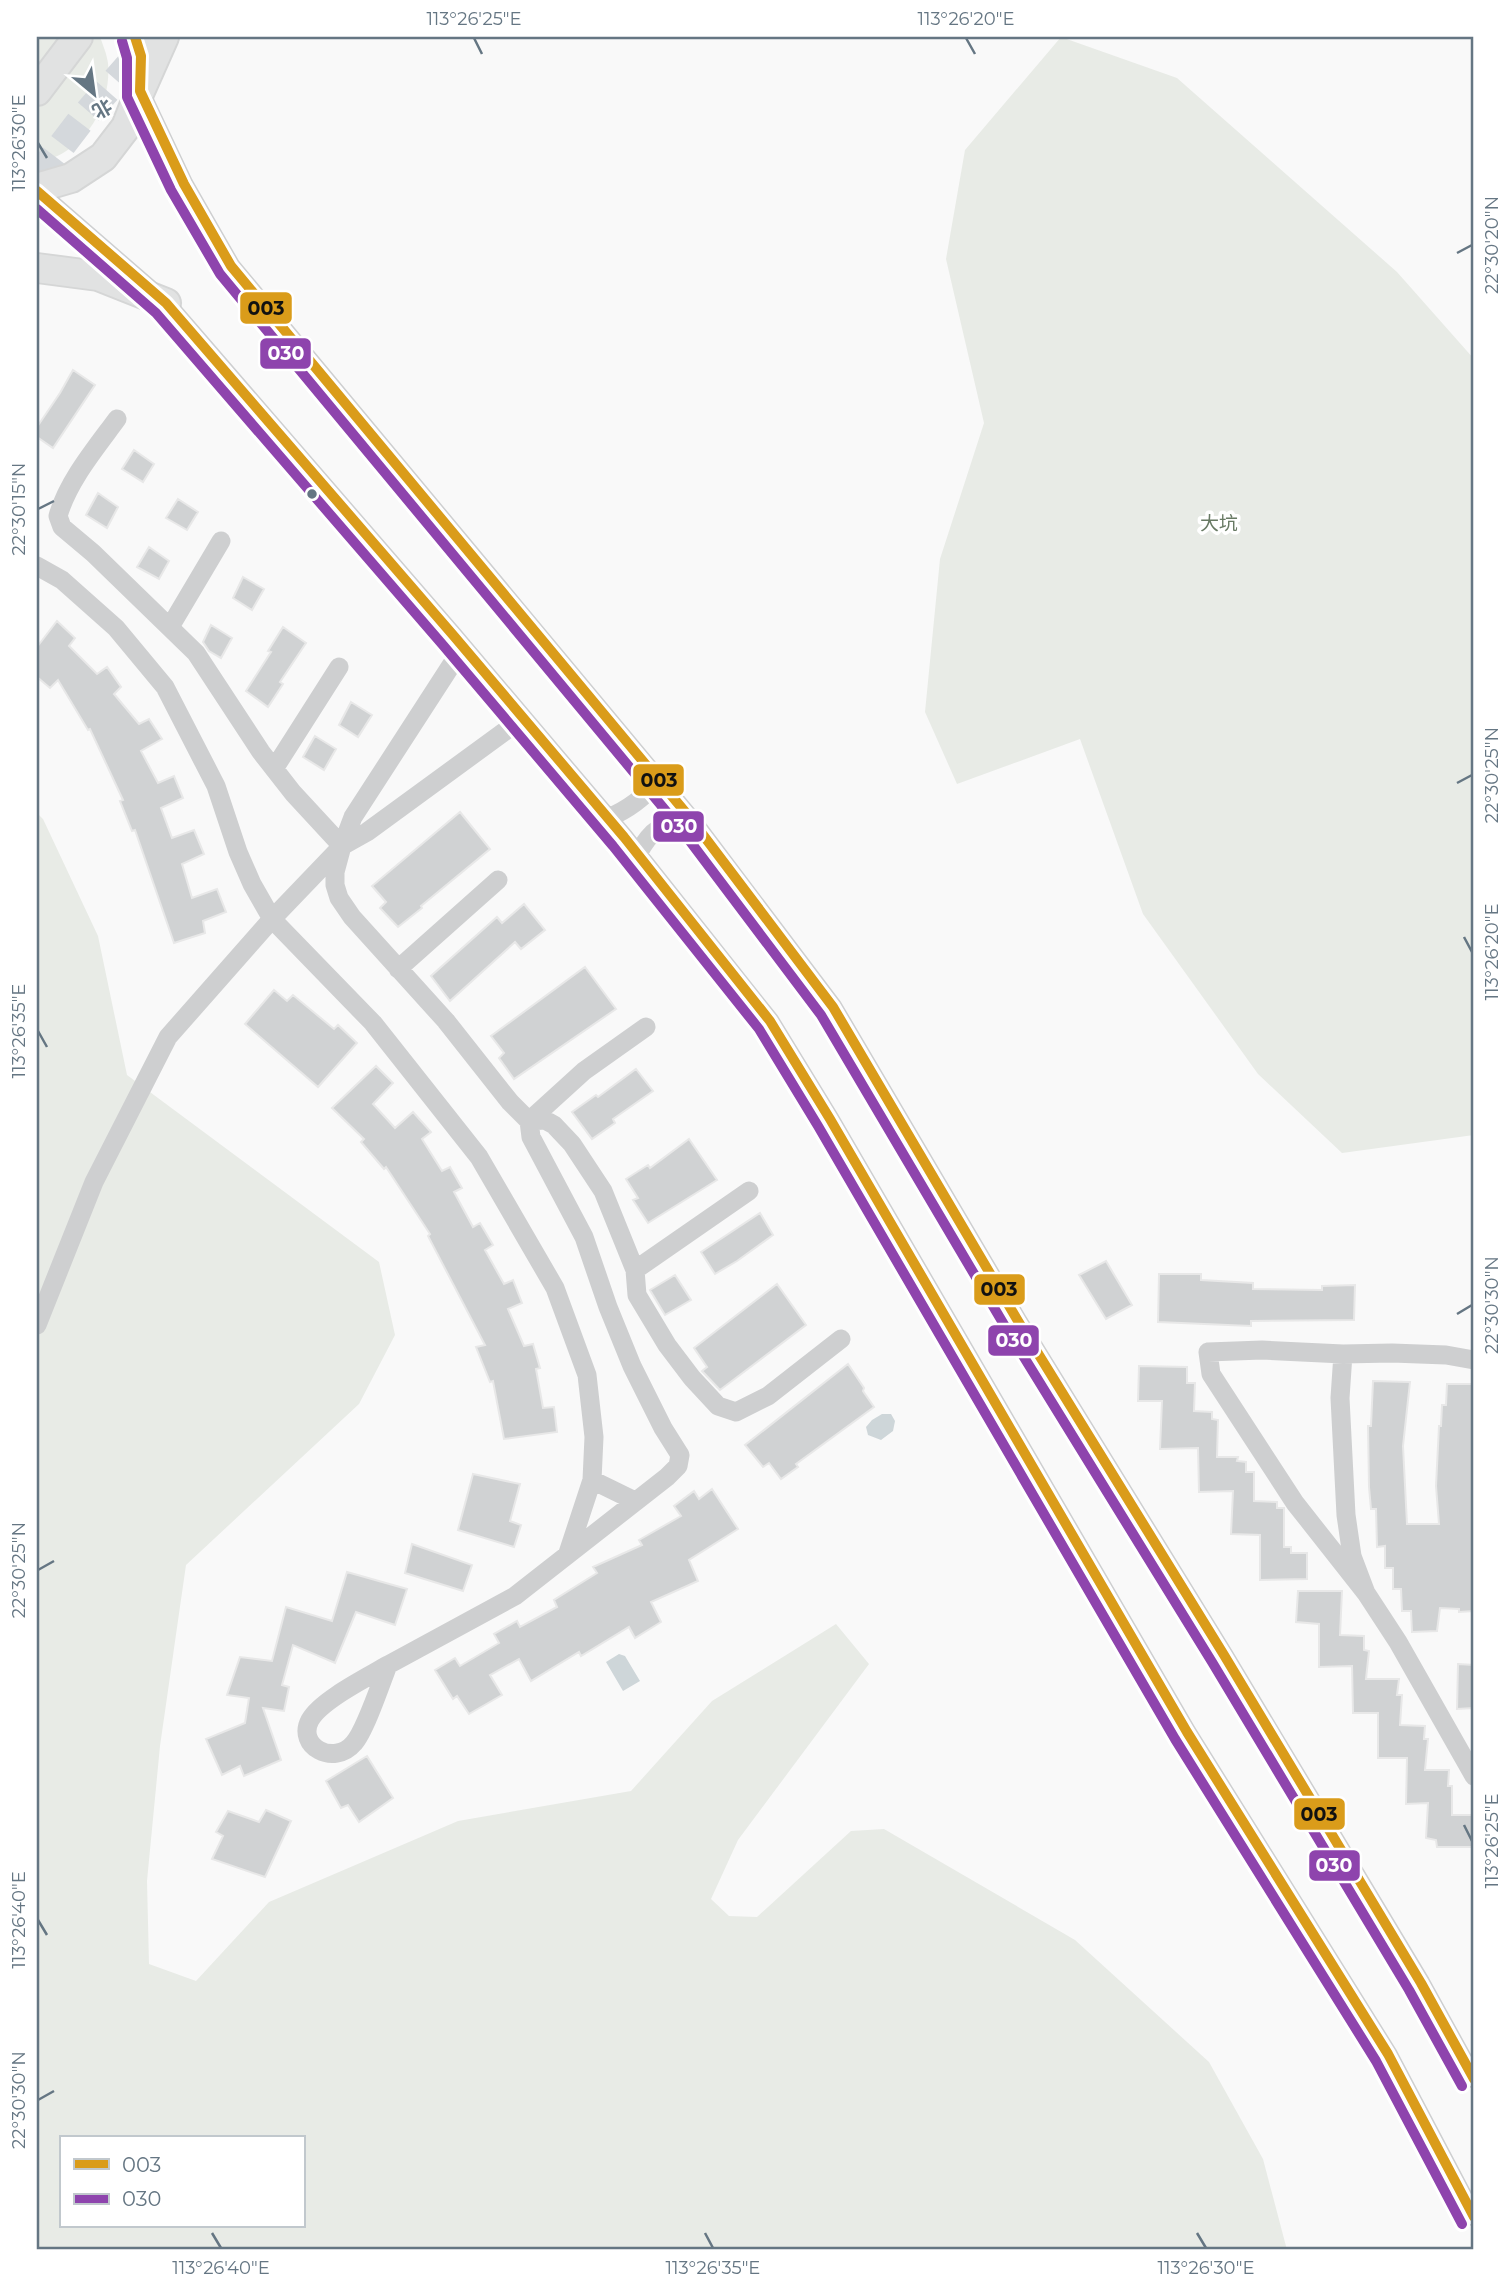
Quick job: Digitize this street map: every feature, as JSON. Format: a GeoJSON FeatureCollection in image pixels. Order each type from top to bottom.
{"type":"FeatureCollection","features":[{"type":"Feature","properties":{"kind":"highway"},"geometry":{"type":"LineString","coordinates":[[37,91],[78,37]]}},
{"type":"Feature","properties":{"kind":"highway"},"geometry":{"type":"LineString","coordinates":[[135,37],[141,56],[139,91]]}},
{"type":"Feature","properties":{"kind":"highway"},"geometry":{"type":"LineString","coordinates":[[37,189],[71,178],[103,157],[126,127],[164,37]]}},
{"type":"Feature","properties":{"kind":"highway"},"geometry":{"type":"LineString","coordinates":[[37,268],[98,276],[166,303]]}},
{"type":"Feature","properties":{"kind":"street"},"geometry":{"type":"LineString","coordinates":[[139,91],[184,184],[231,266],[691,819],[833,1007],[1018,1321],[1224,1655],[1400,1948],[1474,2079]]}},
{"type":"Feature","properties":{"kind":"street"},"geometry":{"type":"LineString","coordinates":[[37,189],[166,303],[608,818],[770,1021],[1187,1732],[1388,2054],[1474,2217]]}},
{"type":"Feature","properties":{"kind":"street"},"geometry":{"type":"LineString","coordinates":[[117,419],[84,465],[61,504],[58,516],[62,527],[93,553],[196,653],[274,769],[342,846]]}},
{"type":"Feature","properties":{"kind":"street"},"geometry":{"type":"LineString","coordinates":[[170,627],[221,541]]}},
{"type":"Feature","properties":{"kind":"street"},"geometry":{"type":"LineString","coordinates":[[37,565],[62,580],[116,628],[164,687],[216,786],[238,852],[272,919],[373,1023],[479,1157],[555,1289],[587,1375],[594,1437],[592,1480],[568,1553]]}},
{"type":"Feature","properties":{"kind":"street"},"geometry":{"type":"LineString","coordinates":[[388,1665],[356,1742],[345,1752],[332,1755],[320,1752],[307,1733],[309,1721],[333,1698],[388,1665],[515,1596],[678,1466],[680,1455],[663,1428],[632,1366],[584,1237],[531,1137],[529,1121],[510,1102],[446,1021],[352,917],[339,898],[335,885],[335,872],[353,817],[463,647]]}},
{"type":"Feature","properties":{"kind":"street"},"geometry":{"type":"LineString","coordinates":[[274,769],[339,667]]}},
{"type":"Feature","properties":{"kind":"street"},"geometry":{"type":"LineString","coordinates":[[37,1325],[94,1182],[168,1037],[272,919],[342,846],[367,832],[523,718]]}},
{"type":"Feature","properties":{"kind":"street"},"geometry":{"type":"LineString","coordinates":[[608,818],[628,809],[643,798],[658,781]]}},
{"type":"Feature","properties":{"kind":"street"},"geometry":{"type":"LineString","coordinates":[[638,854],[646,837],[657,828],[670,821],[691,819]]}},
{"type":"Feature","properties":{"kind":"street"},"geometry":{"type":"LineString","coordinates":[[398,969],[498,880]]}},
{"type":"Feature","properties":{"kind":"street"},"geometry":{"type":"LineString","coordinates":[[529,1121],[584,1071],[646,1027]]}},
{"type":"Feature","properties":{"kind":"street"},"geometry":{"type":"LineString","coordinates":[[529,1121],[545,1120],[554,1125],[572,1144],[603,1191],[635,1270],[637,1295],[667,1345],[718,1406],[736,1412],[768,1396],[841,1339]]}},
{"type":"Feature","properties":{"kind":"street"},"geometry":{"type":"LineString","coordinates":[[635,1270],[749,1191]]}},
{"type":"Feature","properties":{"kind":"street"},"geometry":{"type":"LineString","coordinates":[[1474,1360],[1419,1354],[1262,1350],[1208,1352],[1212,1374],[1295,1503],[1366,1593],[1398,1642],[1474,1776]]}},
{"type":"Feature","properties":{"kind":"street"},"geometry":{"type":"LineString","coordinates":[[1343,1354],[1340,1398],[1346,1515],[1352,1556],[1366,1593]]}},
{"type":"Feature","properties":{"kind":"street"},"geometry":{"type":"LineString","coordinates":[[592,1480],[635,1501]]}},
{"type":"Feature","properties":{"kind":"green space"},"geometry":{"type":"Polygon","coordinates":[[[37,37],[100,37],[107,60],[108,76],[103,102],[92,126],[84,136],[63,153],[37,163],[37,37]]]}},
{"type":"Feature","properties":{"kind":"green space","name":"大坑"},"geometry":{"type":"Polygon","coordinates":[[[1061,37],[1177,78],[1397,272],[1474,359],[1474,1135],[1342,1153],[1258,1074],[1143,914],[1080,739],[957,784],[925,712],[940,559],[984,423],[946,259],[965,150],[1061,37]]]}},
{"type":"Feature","properties":{"kind":"green space"},"geometry":{"type":"Polygon","coordinates":[[[37,813],[43,819],[98,936],[127,1075],[379,1262],[395,1335],[359,1404],[186,1565],[160,1746],[147,1881],[149,1964],[196,1981],[269,1902],[458,1821],[631,1791],[712,1701],[836,1624],[869,1664],[738,1840],[711,1899],[729,1916],[757,1917],[851,1831],[884,1829],[1075,1940],[1209,2062],[1263,2159],[1287,2250],[37,2250],[37,813]]]}},
{"type":"Feature","properties":{"kind":"shaded area"},"geometry":{"type":"Polygon","coordinates":[[[882,1414],[891,1414],[895,1421],[893,1431],[881,1440],[868,1435],[866,1427],[882,1414]]]}},
{"type":"Feature","properties":{"kind":"shaded area"},"geometry":{"type":"Polygon","coordinates":[[[619,1654],[625,1656],[640,1681],[623,1691],[606,1662],[619,1654]]]}},
{"type":"Feature","properties":{"kind":"building"},"geometry":{"type":"Polygon","coordinates":[[[73,370],[95,385],[53,448],[37,437],[37,427],[73,370]]]}},
{"type":"Feature","properties":{"kind":"building"},"geometry":{"type":"Polygon","coordinates":[[[134,450],[154,464],[143,482],[122,469],[134,450]]]}},
{"type":"Feature","properties":{"kind":"building"},"geometry":{"type":"Polygon","coordinates":[[[98,493],[118,507],[107,528],[86,515],[98,493]]]}},
{"type":"Feature","properties":{"kind":"building"},"geometry":{"type":"Polygon","coordinates":[[[178,499],[198,512],[187,530],[166,518],[178,499]]]}},
{"type":"Feature","properties":{"kind":"building"},"geometry":{"type":"Polygon","coordinates":[[[149,547],[169,561],[159,579],[137,567],[149,547]]]}},
{"type":"Feature","properties":{"kind":"building"},"geometry":{"type":"Polygon","coordinates":[[[243,577],[264,589],[252,610],[233,598],[243,577]]]}},
{"type":"Feature","properties":{"kind":"building"},"geometry":{"type":"Polygon","coordinates":[[[57,621],[75,638],[69,646],[97,674],[107,667],[121,687],[114,694],[139,724],[149,719],[162,739],[141,751],[158,783],[174,776],[183,798],[161,808],[172,838],[194,830],[204,854],[182,864],[192,898],[217,889],[226,912],[203,921],[205,933],[174,943],[135,830],[132,831],[120,801],[123,800],[90,729],[88,730],[58,680],[50,688],[37,677],[37,647],[57,621]]]}},
{"type":"Feature","properties":{"kind":"building"},"geometry":{"type":"Polygon","coordinates":[[[211,625],[232,638],[221,658],[209,651],[203,642],[211,625]]]}},
{"type":"Feature","properties":{"kind":"building"},"geometry":{"type":"Polygon","coordinates":[[[283,627],[306,643],[280,682],[283,684],[268,707],[246,691],[271,652],[268,651],[283,627]]]}},
{"type":"Feature","properties":{"kind":"building"},"geometry":{"type":"Polygon","coordinates":[[[351,702],[372,715],[358,737],[339,725],[351,702]]]}},
{"type":"Feature","properties":{"kind":"building"},"geometry":{"type":"Polygon","coordinates":[[[315,736],[336,749],[324,770],[303,757],[315,736]]]}},
{"type":"Feature","properties":{"kind":"building"},"geometry":{"type":"Polygon","coordinates":[[[460,812],[490,849],[398,927],[380,908],[386,902],[372,886],[460,812]]]}},
{"type":"Feature","properties":{"kind":"building"},"geometry":{"type":"Polygon","coordinates":[[[524,904],[545,930],[521,949],[515,942],[450,1001],[431,976],[497,917],[502,923],[524,904]]]}},
{"type":"Feature","properties":{"kind":"building"},"geometry":{"type":"Polygon","coordinates":[[[585,967],[616,1009],[514,1079],[499,1058],[504,1053],[491,1036],[585,967]]]}},
{"type":"Feature","properties":{"kind":"building"},"geometry":{"type":"Polygon","coordinates":[[[274,990],[287,1001],[293,995],[334,1029],[338,1025],[357,1043],[318,1087],[245,1024],[274,990]]]}},
{"type":"Feature","properties":{"kind":"building"},"geometry":{"type":"Polygon","coordinates":[[[376,1066],[393,1083],[373,1104],[395,1128],[413,1112],[431,1132],[422,1139],[442,1171],[450,1167],[462,1188],[454,1192],[473,1227],[480,1223],[493,1245],[485,1250],[504,1284],[513,1280],[522,1303],[508,1309],[524,1346],[533,1344],[540,1368],[536,1369],[543,1408],[554,1407],[557,1432],[504,1439],[493,1381],[490,1382],[476,1347],[485,1345],[428,1236],[430,1234],[386,1167],[384,1169],[361,1142],[364,1139],[332,1108],[376,1066]]]}},
{"type":"Feature","properties":{"kind":"building"},"geometry":{"type":"Polygon","coordinates":[[[636,1069],[653,1091],[613,1119],[615,1123],[592,1139],[572,1112],[636,1069]]]}},
{"type":"Feature","properties":{"kind":"building"},"geometry":{"type":"Polygon","coordinates":[[[689,1139],[717,1180],[648,1223],[633,1200],[638,1198],[626,1179],[648,1165],[650,1168],[689,1139]]]}},
{"type":"Feature","properties":{"kind":"building"},"geometry":{"type":"Polygon","coordinates":[[[760,1213],[773,1235],[715,1274],[701,1252],[760,1213]]]}},
{"type":"Feature","properties":{"kind":"building"},"geometry":{"type":"Polygon","coordinates":[[[1106,1261],[1132,1305],[1106,1319],[1079,1275],[1106,1261]]]}},
{"type":"Feature","properties":{"kind":"building"},"geometry":{"type":"Polygon","coordinates":[[[1159,1274],[1201,1274],[1201,1280],[1253,1283],[1253,1289],[1322,1290],[1322,1286],[1355,1285],[1354,1320],[1251,1321],[1251,1326],[1158,1322],[1159,1274]]]}},
{"type":"Feature","properties":{"kind":"building"},"geometry":{"type":"Polygon","coordinates":[[[675,1275],[691,1300],[665,1315],[650,1290],[675,1275]]]}},
{"type":"Feature","properties":{"kind":"building"},"geometry":{"type":"Polygon","coordinates":[[[777,1284],[806,1325],[720,1390],[702,1371],[707,1367],[694,1348],[777,1284]]]}},
{"type":"Feature","properties":{"kind":"building"},"geometry":{"type":"Polygon","coordinates":[[[848,1364],[874,1407],[796,1464],[798,1467],[781,1479],[769,1463],[763,1467],[745,1445],[848,1364]]]}},
{"type":"Feature","properties":{"kind":"building"},"geometry":{"type":"Polygon","coordinates":[[[1139,1366],[1187,1367],[1187,1383],[1195,1383],[1194,1411],[1212,1412],[1212,1419],[1218,1420],[1217,1457],[1238,1457],[1237,1461],[1246,1462],[1246,1472],[1254,1472],[1254,1501],[1277,1502],[1277,1508],[1284,1508],[1284,1547],[1291,1547],[1291,1553],[1307,1553],[1307,1579],[1260,1580],[1260,1535],[1231,1534],[1233,1491],[1199,1492],[1198,1448],[1160,1449],[1162,1401],[1138,1401],[1139,1366]]]}},
{"type":"Feature","properties":{"kind":"building"},"geometry":{"type":"Polygon","coordinates":[[[1373,1381],[1410,1382],[1403,1446],[1407,1524],[1439,1524],[1436,1486],[1439,1426],[1442,1405],[1446,1405],[1447,1384],[1474,1384],[1474,1611],[1459,1612],[1459,1609],[1440,1608],[1437,1631],[1412,1632],[1411,1611],[1402,1611],[1401,1589],[1393,1589],[1393,1568],[1385,1568],[1385,1546],[1377,1547],[1376,1509],[1371,1509],[1369,1487],[1368,1426],[1371,1426],[1373,1381]]]}},
{"type":"Feature","properties":{"kind":"building"},"geometry":{"type":"Polygon","coordinates":[[[473,1474],[520,1484],[510,1521],[521,1525],[514,1547],[458,1530],[473,1474]]]}},
{"type":"Feature","properties":{"kind":"building"},"geometry":{"type":"Polygon","coordinates":[[[712,1489],[738,1529],[689,1560],[698,1581],[651,1602],[661,1622],[635,1638],[629,1627],[581,1656],[579,1652],[531,1681],[519,1659],[490,1675],[502,1695],[469,1714],[457,1696],[453,1699],[435,1670],[455,1658],[460,1666],[499,1643],[494,1634],[517,1621],[520,1627],[557,1607],[554,1600],[597,1573],[593,1567],[642,1545],[639,1540],[681,1516],[674,1506],[694,1491],[699,1499],[712,1489]]]}},
{"type":"Feature","properties":{"kind":"building"},"geometry":{"type":"Polygon","coordinates":[[[412,1544],[472,1565],[463,1591],[405,1573],[412,1544]]]}},
{"type":"Feature","properties":{"kind":"building"},"geometry":{"type":"Polygon","coordinates":[[[347,1572],[407,1589],[395,1625],[356,1612],[335,1663],[293,1645],[282,1685],[289,1687],[284,1711],[263,1708],[281,1760],[244,1776],[240,1766],[222,1775],[206,1739],[245,1723],[249,1698],[227,1695],[240,1657],[272,1661],[286,1607],[332,1621],[347,1572]]]}},
{"type":"Feature","properties":{"kind":"building"},"geometry":{"type":"Polygon","coordinates":[[[1298,1591],[1342,1591],[1340,1635],[1364,1636],[1364,1650],[1369,1651],[1366,1679],[1399,1679],[1397,1695],[1402,1695],[1400,1725],[1425,1726],[1424,1739],[1428,1739],[1425,1770],[1449,1770],[1452,1815],[1474,1815],[1474,1847],[1437,1847],[1436,1840],[1426,1838],[1428,1803],[1406,1804],[1407,1758],[1378,1758],[1378,1713],[1353,1713],[1352,1666],[1319,1667],[1319,1624],[1296,1622],[1298,1591]]]}},
{"type":"Feature","properties":{"kind":"building"},"geometry":{"type":"Polygon","coordinates":[[[1458,1664],[1474,1665],[1474,1708],[1457,1709],[1458,1664]]]}},
{"type":"Feature","properties":{"kind":"building"},"geometry":{"type":"Polygon","coordinates":[[[367,1756],[393,1798],[359,1822],[348,1805],[341,1808],[326,1781],[367,1756]]]}},
{"type":"Feature","properties":{"kind":"building"},"geometry":{"type":"Polygon","coordinates":[[[266,1810],[291,1821],[265,1877],[212,1859],[223,1836],[216,1832],[228,1811],[259,1822],[266,1810]]]}},
{"type":"Feature","properties":{"kind":"tunnel"},"geometry":{"type":"LineString","coordinates":[[37,178],[82,119],[151,40]]}},
{"type":"Feature","properties":{"kind":"transit line","name":"003"},"geometry":{"type":"LineString","coordinates":[[135,37],[141,56],[140,91],[184,184],[231,266],[691,819],[833,1007],[1018,1321],[1224,1655],[1421,1983],[1474,2079]]}},
{"type":"Feature","properties":{"kind":"transit line","name":"030"},"geometry":{"type":"LineString","coordinates":[[122,41],[127,58],[127,97],[171,190],[220,274],[680,828],[821,1015],[1006,1328],[1212,1662],[1409,1990],[1462,2086]]}},
{"type":"Feature","properties":{"kind":"transit line","name":"003"},"geometry":{"type":"LineString","coordinates":[[37,191],[166,303],[624,837],[770,1021],[830,1119],[1187,1732],[1388,2054],[1474,2217]]}},
{"type":"Feature","properties":{"kind":"transit line","name":"030"},"geometry":{"type":"LineString","coordinates":[[37,209],[156,313],[613,846],[759,1029],[1175,1739],[1376,2061],[1462,2224]]}}]}
